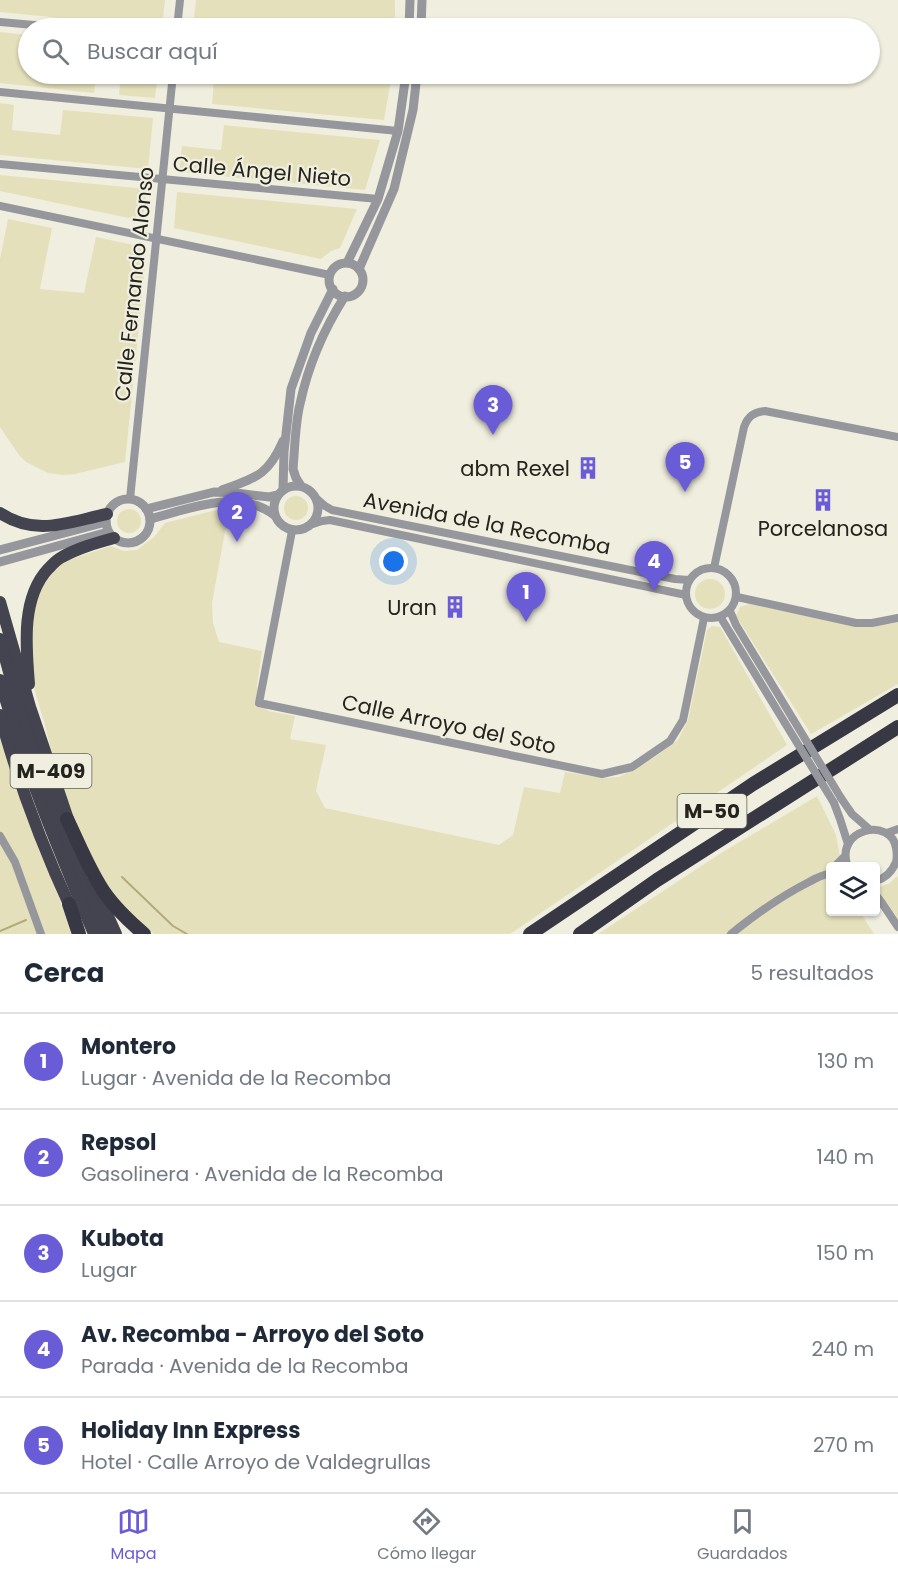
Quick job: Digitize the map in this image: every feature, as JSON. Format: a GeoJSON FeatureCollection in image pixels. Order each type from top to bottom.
{"type":"FeatureCollection","features":[{"type":"Feature","properties":{"kind":"highway"},"geometry":{"type":"LineString","coordinates":[[0,513],[23,524],[36,527],[109,526]]}},
{"type":"Feature","properties":{"kind":"highway","name":"M-409"},"geometry":{"type":"LineString","coordinates":[[45,755],[43,729],[29,684],[27,658],[30,603],[37,584],[59,558],[82,548],[109,526]]}},
{"type":"Feature","properties":{"kind":"highway","name":"M-409"},"geometry":{"type":"LineString","coordinates":[[0,603],[45,755],[91,878],[116,934]]}},
{"type":"Feature","properties":{"kind":"highway","name":"M-409"},"geometry":{"type":"LineString","coordinates":[[0,639],[20,709],[60,827],[105,934]]}},
{"type":"Feature","properties":{"kind":"highway","name":"M-409"},"geometry":{"type":"LineString","coordinates":[[0,680],[50,829],[94,934]]}},
{"type":"Feature","properties":{"kind":"highway","name":"M-50"},"geometry":{"type":"LineString","coordinates":[[530,934],[753,784],[898,695]]}},
{"type":"Feature","properties":{"kind":"highway","name":"M-409"},"geometry":{"type":"LineString","coordinates":[[0,715],[6,738]]}},
{"type":"Feature","properties":{"kind":"highway","name":"M-409"},"geometry":{"type":"LineString","coordinates":[[0,720],[45,847],[69,904]]}},
{"type":"Feature","properties":{"kind":"highway","name":"M-50"},"geometry":{"type":"LineString","coordinates":[[580,934],[657,880],[898,727]]}},
{"type":"Feature","properties":{"kind":"highway"},"geometry":{"type":"LineString","coordinates":[[68,819],[95,878],[123,914],[144,934]]}},
{"type":"Feature","properties":{"kind":"highway"},"geometry":{"type":"LineString","coordinates":[[69,904],[81,934]]}},
{"type":"Feature","properties":{"kind":"street"},"geometry":{"type":"LineString","coordinates":[[178,18],[180,0]]}},
{"type":"Feature","properties":{"kind":"street"},"geometry":{"type":"LineString","coordinates":[[409,18],[410,0]]}},
{"type":"Feature","properties":{"kind":"street"},"geometry":{"type":"LineString","coordinates":[[421,18],[422,0]]}},
{"type":"Feature","properties":{"kind":"street"},"geometry":{"type":"LineString","coordinates":[[0,22],[18,24]]}},
{"type":"Feature","properties":{"kind":"street","name":"Calle Fernando Alonso"},"geometry":{"type":"LineString","coordinates":[[130,499],[172,84]]}},
{"type":"Feature","properties":{"kind":"street"},"geometry":{"type":"LineString","coordinates":[[347,263],[378,199],[398,131],[405,84]]}},
{"type":"Feature","properties":{"kind":"street"},"geometry":{"type":"LineString","coordinates":[[359,269],[394,189],[413,110],[416,84]]}},
{"type":"Feature","properties":{"kind":"street"},"geometry":{"type":"LineString","coordinates":[[0,92],[398,131]]}},
{"type":"Feature","properties":{"kind":"street","name":"Calle Ángel Nieto"},"geometry":{"type":"LineString","coordinates":[[0,164],[378,199]]}},
{"type":"Feature","properties":{"kind":"street"},"geometry":{"type":"LineString","coordinates":[[0,206],[330,275]]}},
{"type":"Feature","properties":{"kind":"street"},"geometry":{"type":"LineString","coordinates":[[347,263],[359,269],[363,279],[362,285],[355,294],[345,296],[333,289],[330,275],[337,266],[347,263]]}},
{"type":"Feature","properties":{"kind":"street"},"geometry":{"type":"LineString","coordinates":[[274,515],[273,508],[280,492],[291,389],[311,333],[333,289]]}},
{"type":"Feature","properties":{"kind":"street"},"geometry":{"type":"LineString","coordinates":[[301,486],[293,469],[300,404],[314,356],[345,296]]}},
{"type":"Feature","properties":{"kind":"street"},"geometry":{"type":"LineString","coordinates":[[714,568],[744,427],[752,415],[765,411],[898,437]]}},
{"type":"Feature","properties":{"kind":"street"},"geometry":{"type":"LineString","coordinates":[[146,509],[214,492],[253,479],[272,462],[286,433]]}},
{"type":"Feature","properties":{"kind":"street"},"geometry":{"type":"LineString","coordinates":[[150,519],[221,502],[256,504],[266,508],[281,525],[292,531],[300,531],[313,524],[318,512],[317,499],[301,486],[295,486],[269,497],[214,492]]}},
{"type":"Feature","properties":{"kind":"street"},"geometry":{"type":"LineString","coordinates":[[130,499],[139,502],[146,509],[150,519],[146,533],[134,542],[120,542],[109,526],[110,508],[122,500],[130,499]]}},
{"type":"Feature","properties":{"kind":"street","name":"Avenida de la Recomba"},"geometry":{"type":"LineString","coordinates":[[317,499],[332,510],[689,580]]}},
{"type":"Feature","properties":{"kind":"street","name":"Avenida de la Recomba"},"geometry":{"type":"LineString","coordinates":[[313,524],[330,520],[686,595]]}},
{"type":"Feature","properties":{"kind":"street"},"geometry":{"type":"LineString","coordinates":[[0,550],[109,526]]}},
{"type":"Feature","properties":{"kind":"street"},"geometry":{"type":"LineString","coordinates":[[0,562],[109,526]]}},
{"type":"Feature","properties":{"kind":"street","name":"Calle Arroyo del Soto"},"geometry":{"type":"LineString","coordinates":[[292,531],[259,703],[602,774],[632,767],[670,741],[683,720],[704,618]]}},
{"type":"Feature","properties":{"kind":"street"},"geometry":{"type":"LineString","coordinates":[[714,568],[721,569],[732,578],[736,586],[737,597],[730,611],[721,618],[711,619],[697,615],[692,610],[686,595],[689,580],[699,571],[714,568]]}},
{"type":"Feature","properties":{"kind":"street"},"geometry":{"type":"LineString","coordinates":[[737,597],[856,623],[872,623],[898,618]]}},
{"type":"Feature","properties":{"kind":"street"},"geometry":{"type":"LineString","coordinates":[[730,611],[736,625],[793,719],[837,801],[848,844]]}},
{"type":"Feature","properties":{"kind":"street"},"geometry":{"type":"LineString","coordinates":[[721,618],[785,723],[837,801],[869,830]]}},
{"type":"Feature","properties":{"kind":"street"},"geometry":{"type":"LineString","coordinates":[[847,862],[845,856],[848,844],[857,834],[869,830],[887,833],[898,828]]}},
{"type":"Feature","properties":{"kind":"street"},"geometry":{"type":"LineString","coordinates":[[880,879],[888,875],[897,863],[895,843],[887,833]]}},
{"type":"Feature","properties":{"kind":"street"},"geometry":{"type":"LineString","coordinates":[[0,836],[15,862],[41,934]]}},
{"type":"Feature","properties":{"kind":"street"},"geometry":{"type":"LineString","coordinates":[[839,862],[845,856]]}},
{"type":"Feature","properties":{"kind":"street"},"geometry":{"type":"LineString","coordinates":[[731,934],[758,912],[793,890],[826,874]]}},
{"type":"Feature","properties":{"kind":"street"},"geometry":{"type":"LineString","coordinates":[[880,900],[898,927]]}},
{"type":"Feature","properties":{"kind":"shaded area"},"geometry":{"type":"Polygon","coordinates":[[[0,0],[165,0],[163,18],[61,18],[0,12],[0,0]]]}},
{"type":"Feature","properties":{"kind":"shaded area"},"geometry":{"type":"Polygon","coordinates":[[[196,0],[395,0],[395,18],[194,18],[196,0]]]}},
{"type":"Feature","properties":{"kind":"shaded area"},"geometry":{"type":"Polygon","coordinates":[[[0,32],[18,34],[18,84],[95,84],[94,93],[0,83],[0,32]]]}},
{"type":"Feature","properties":{"kind":"shaded area"},"geometry":{"type":"Polygon","coordinates":[[[120,84],[157,84],[155,98],[119,95],[120,84]]]}},
{"type":"Feature","properties":{"kind":"shaded area"},"geometry":{"type":"Polygon","coordinates":[[[214,84],[390,84],[384,120],[212,104],[214,84]]]}},
{"type":"Feature","properties":{"kind":"shaded area"},"geometry":{"type":"Polygon","coordinates":[[[0,103],[14,105],[12,130],[60,135],[63,110],[153,118],[148,169],[0,155],[0,103]]]}},
{"type":"Feature","properties":{"kind":"shaded area"},"geometry":{"type":"Polygon","coordinates":[[[224,125],[380,140],[365,190],[179,172],[182,146],[221,150],[224,125]]]}},
{"type":"Feature","properties":{"kind":"shaded area"},"geometry":{"type":"Polygon","coordinates":[[[0,175],[147,189],[143,221],[0,191],[0,175]]]}},
{"type":"Feature","properties":{"kind":"shaded area"},"geometry":{"type":"Polygon","coordinates":[[[177,192],[357,209],[340,248],[331,251],[321,259],[174,228],[177,192]]]}},
{"type":"Feature","properties":{"kind":"shaded area"},"geometry":{"type":"Polygon","coordinates":[[[8,219],[52,228],[40,289],[84,293],[96,237],[143,249],[146,256],[135,365],[130,365],[130,374],[134,375],[125,462],[75,474],[48,473],[26,462],[0,427],[0,259],[8,219]]]}},
{"type":"Feature","properties":{"kind":"shaded area"},"geometry":{"type":"Polygon","coordinates":[[[296,496],[305,499],[308,508],[305,517],[296,520],[287,517],[284,508],[287,499],[296,496]]]}},
{"type":"Feature","properties":{"kind":"shaded area"},"geometry":{"type":"Polygon","coordinates":[[[224,508],[227,521],[212,603],[213,623],[219,642],[262,651],[257,686],[259,703],[268,711],[295,716],[290,739],[326,745],[316,791],[325,808],[499,845],[513,835],[524,787],[560,793],[565,772],[604,778],[619,777],[655,757],[678,740],[688,720],[707,630],[712,626],[720,627],[787,745],[510,934],[154,934],[115,899],[76,825],[56,770],[34,688],[31,663],[32,630],[37,593],[62,562],[111,546],[124,551],[137,550],[154,537],[165,523],[224,508]]]}},
{"type":"Feature","properties":{"kind":"shaded area"},"geometry":{"type":"Polygon","coordinates":[[[129,509],[138,512],[141,521],[138,530],[129,533],[120,530],[117,521],[120,512],[129,509]]]}},
{"type":"Feature","properties":{"kind":"shaded area"},"geometry":{"type":"Polygon","coordinates":[[[710,579],[720,584],[725,594],[720,604],[710,609],[700,604],[695,594],[700,584],[710,579]]]}},
{"type":"Feature","properties":{"kind":"shaded area"},"geometry":{"type":"Polygon","coordinates":[[[749,604],[854,625],[898,622],[898,684],[811,734],[736,616],[740,607],[749,604]]]}},
{"type":"Feature","properties":{"kind":"shaded area"},"geometry":{"type":"Polygon","coordinates":[[[0,736],[72,934],[0,934],[0,736]]]}},
{"type":"Feature","properties":{"kind":"shaded area"},"geometry":{"type":"Polygon","coordinates":[[[817,796],[836,835],[841,862],[826,862],[826,916],[863,916],[874,934],[598,934],[721,853],[817,796]]]}},
{"type":"Feature","properties":{"kind":"shaded area"},"geometry":{"type":"Polygon","coordinates":[[[897,876],[898,919],[880,892],[880,887],[890,883],[897,876]]]}},
{"type":"Feature","properties":{"kind":"waterway"},"geometry":{"type":"LineString","coordinates":[[122,877],[173,926],[187,934]]}},
{"type":"Feature","properties":{"kind":"waterway"},"geometry":{"type":"LineString","coordinates":[[0,931],[26,920]]}},
{"type":"Feature","properties":{"kind":"place","name":"Kubota"},"geometry":{"type":"Point","coordinates":[493,435]}},
{"type":"Feature","properties":{"kind":"place","name":"abm Rexel"},"geometry":{"type":"Point","coordinates":[588,468]}},
{"type":"Feature","properties":{"kind":"place","name":"Holiday Inn Express"},"geometry":{"type":"Point","coordinates":[685,492]}},
{"type":"Feature","properties":{"kind":"place","name":"Porcelanosa"},"geometry":{"type":"Point","coordinates":[823,500]}},
{"type":"Feature","properties":{"kind":"place","name":"Repsol"},"geometry":{"type":"Point","coordinates":[237,542]}},
{"type":"Feature","properties":{"kind":"place","name":"Av. Recomba - Arroyo del Soto"},"geometry":{"type":"Point","coordinates":[654,591]}},
{"type":"Feature","properties":{"kind":"place","name":"Uran"},"geometry":{"type":"Point","coordinates":[455,607]}},
{"type":"Feature","properties":{"kind":"place","name":"Montero"},"geometry":{"type":"Point","coordinates":[526,622]}}]}
